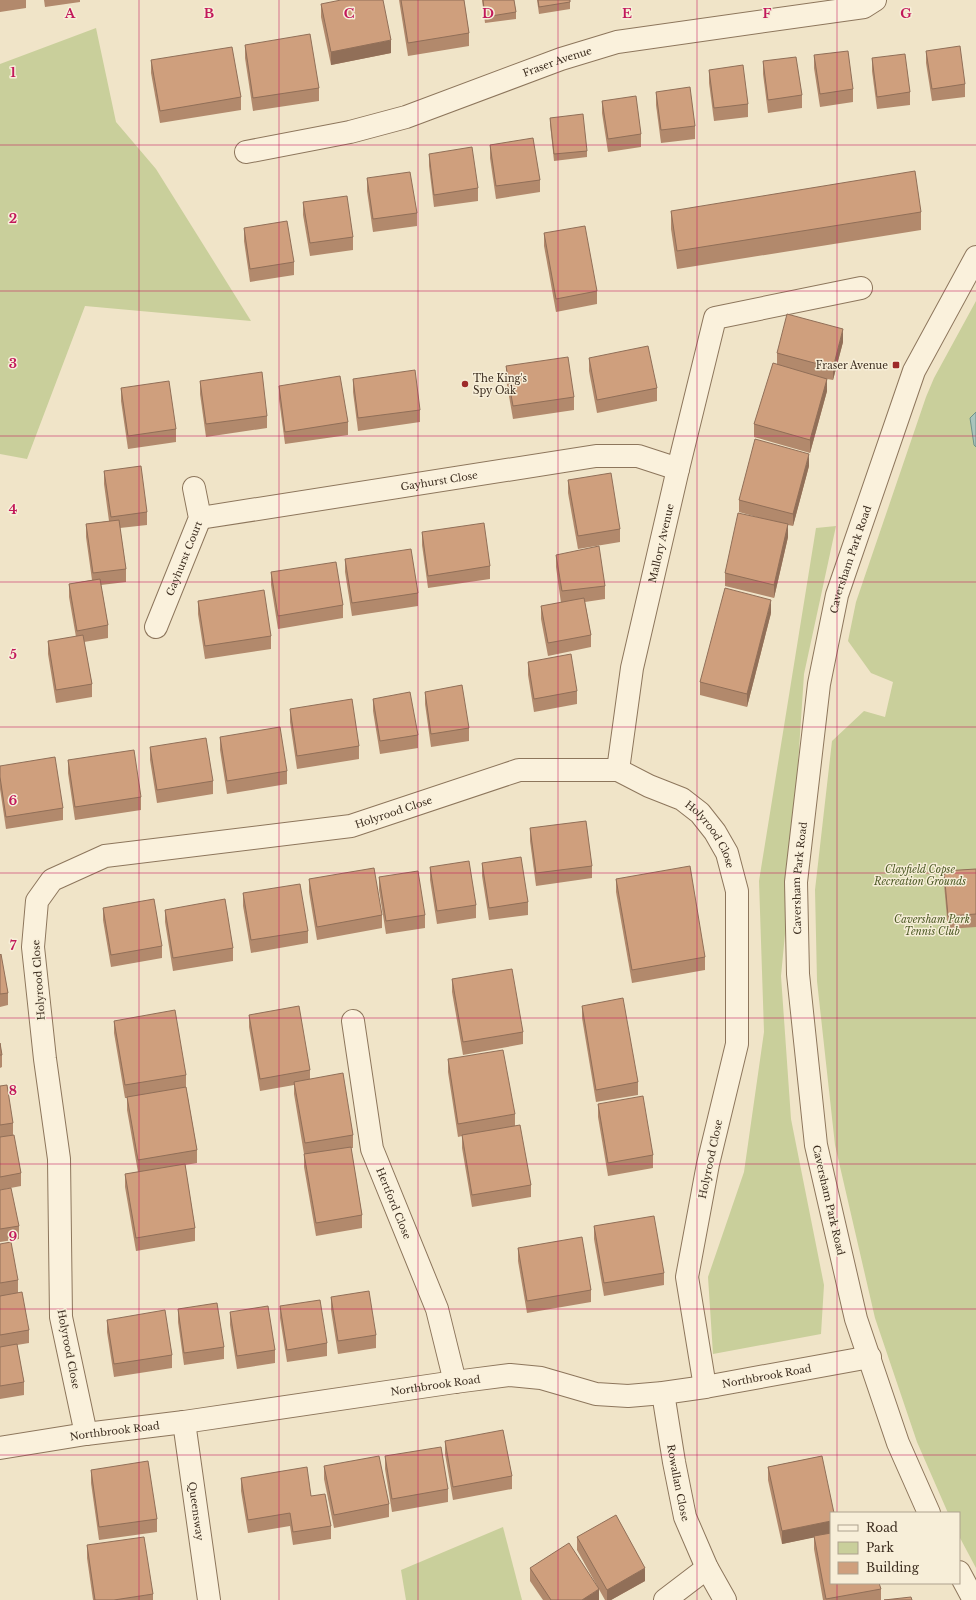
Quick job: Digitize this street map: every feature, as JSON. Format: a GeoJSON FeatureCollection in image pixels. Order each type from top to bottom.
{"type":"FeatureCollection","features":[{"type":"Feature","properties":{"kind":"street","name":"Fraser Avenue"},"geometry":{"type":"LineString","coordinates":[[246,152],[350,132],[406,117],[561,59],[617,42],[864,7],[875,0]]}},
{"type":"Feature","properties":{"kind":"street","name":"Caversham Park Road"},"geometry":{"type":"LineString","coordinates":[[929,1512],[898,1443],[856,1319],[816,1145],[798,974],[796,882],[819,684],[837,594],[914,371],[976,257]]}},
{"type":"Feature","properties":{"kind":"street","name":"Mallory Avenue"},"geometry":{"type":"LineString","coordinates":[[618,770],[632,668],[715,318],[861,288]]}},
{"type":"Feature","properties":{"kind":"street","name":"Gayhurst Close"},"geometry":{"type":"LineString","coordinates":[[200,518],[596,456],[638,456],[678,469]]}},
{"type":"Feature","properties":{"kind":"street","name":"Gayhurst Court"},"geometry":{"type":"LineString","coordinates":[[156,627],[200,518],[194,488]]}},
{"type":"Feature","properties":{"kind":"street","name":"Holyrood Close"},"geometry":{"type":"LineString","coordinates":[[86,1434],[61,1317],[59,1159],[45,1059],[33,947],[37,901],[52,880],[105,856],[351,826],[518,770],[618,770],[649,786],[682,798],[700,813],[715,832],[727,853],[736,891],[737,1044],[708,1164],[687,1277],[705,1387]]}},
{"type":"Feature","properties":{"kind":"street","name":"Hertford Close"},"geometry":{"type":"LineString","coordinates":[[353,1021],[372,1149],[438,1309],[455,1382]]}},
{"type":"Feature","properties":{"kind":"street","name":"Northbrook Road"},"geometry":{"type":"LineString","coordinates":[[0,1448],[86,1434],[184,1422],[510,1375],[541,1378],[596,1394],[628,1396],[705,1387],[870,1357]]}},
{"type":"Feature","properties":{"kind":"street","name":"Rowallan Close"},"geometry":{"type":"LineString","coordinates":[[663,1393],[674,1462],[685,1516],[707,1568],[725,1600]]}},
{"type":"Feature","properties":{"kind":"street","name":"Queensway"},"geometry":{"type":"LineString","coordinates":[[184,1422],[209,1600]]}},
{"type":"Feature","properties":{"kind":"street"},"geometry":{"type":"LineString","coordinates":[[665,1600],[707,1568]]}},
{"type":"Feature","properties":{"kind":"street"},"geometry":{"type":"LineString","coordinates":[[960,1574],[974,1600]]}},
{"type":"Feature","properties":{"kind":"green space"},"geometry":{"type":"Polygon","coordinates":[[[96,28],[116,122],[156,169],[251,321],[85,306],[27,459],[0,454],[0,64],[96,28]]]}},
{"type":"Feature","properties":{"kind":"green space"},"geometry":{"type":"Polygon","coordinates":[[[976,301],[976,1568],[960,1538],[960,1512],[948,1512],[917,1442],[875,1318],[835,1145],[817,981],[815,890],[832,741],[864,711],[885,717],[893,682],[871,673],[848,641],[856,602],[926,397],[934,378],[976,301]]]}},
{"type":"Feature","properties":{"kind":"green space"},"geometry":{"type":"Polygon","coordinates":[[[836,526],[804,674],[791,871],[781,976],[791,1119],[824,1285],[821,1334],[713,1354],[708,1277],[744,1172],[764,1032],[759,881],[816,528],[836,526]]]}},
{"type":"Feature","properties":{"kind":"green space"},"geometry":{"type":"Polygon","coordinates":[[[503,1527],[522,1600],[406,1600],[401,1570],[503,1527]]]}},
{"type":"Feature","properties":{"kind":"water"},"geometry":{"type":"Polygon","coordinates":[[[976,412],[976,447],[974,445],[970,418],[976,412]]]}},
{"type":"Feature","properties":{"kind":"building"},"geometry":{"type":"Polygon","coordinates":[[[341,0],[383,0],[391,40],[331,52],[321,4],[341,0]]]}},
{"type":"Feature","properties":{"kind":"building"},"geometry":{"type":"Polygon","coordinates":[[[401,0],[464,0],[469,33],[408,43],[401,0]]]}},
{"type":"Feature","properties":{"kind":"building"},"geometry":{"type":"Polygon","coordinates":[[[483,0],[514,0],[516,12],[485,17],[483,0]]]}},
{"type":"Feature","properties":{"kind":"building"},"geometry":{"type":"Polygon","coordinates":[[[538,0],[570,0],[570,2],[539,7],[538,0]]]}},
{"type":"Feature","properties":{"kind":"building"},"geometry":{"type":"Polygon","coordinates":[[[310,34],[319,88],[253,98],[245,45],[310,34]]]}},
{"type":"Feature","properties":{"kind":"building"},"geometry":{"type":"Polygon","coordinates":[[[960,46],[965,84],[932,89],[926,51],[960,46]]]}},
{"type":"Feature","properties":{"kind":"building"},"geometry":{"type":"Polygon","coordinates":[[[232,47],[241,97],[160,111],[151,60],[232,47]]]}},
{"type":"Feature","properties":{"kind":"building"},"geometry":{"type":"Polygon","coordinates":[[[848,51],[853,89],[820,94],[814,55],[848,51]]]}},
{"type":"Feature","properties":{"kind":"building"},"geometry":{"type":"Polygon","coordinates":[[[905,54],[910,92],[877,97],[872,58],[905,54]]]}},
{"type":"Feature","properties":{"kind":"building"},"geometry":{"type":"Polygon","coordinates":[[[796,57],[802,95],[768,100],[763,61],[796,57]]]}},
{"type":"Feature","properties":{"kind":"building"},"geometry":{"type":"Polygon","coordinates":[[[743,65],[748,104],[714,108],[709,70],[743,65]]]}},
{"type":"Feature","properties":{"kind":"building"},"geometry":{"type":"Polygon","coordinates":[[[690,87],[695,126],[661,130],[656,92],[690,87]]]}},
{"type":"Feature","properties":{"kind":"building"},"geometry":{"type":"Polygon","coordinates":[[[636,96],[641,134],[608,139],[602,101],[636,96]]]}},
{"type":"Feature","properties":{"kind":"building"},"geometry":{"type":"Polygon","coordinates":[[[583,114],[587,151],[554,154],[550,118],[583,114]]]}},
{"type":"Feature","properties":{"kind":"building"},"geometry":{"type":"Polygon","coordinates":[[[533,138],[540,180],[496,186],[490,145],[533,138]]]}},
{"type":"Feature","properties":{"kind":"building"},"geometry":{"type":"Polygon","coordinates":[[[472,147],[478,188],[434,195],[429,154],[472,147]]]}},
{"type":"Feature","properties":{"kind":"building"},"geometry":{"type":"Polygon","coordinates":[[[915,171],[921,212],[677,251],[671,211],[915,171]]]}},
{"type":"Feature","properties":{"kind":"building"},"geometry":{"type":"Polygon","coordinates":[[[410,172],[417,213],[373,219],[367,178],[410,172]]]}},
{"type":"Feature","properties":{"kind":"building"},"geometry":{"type":"Polygon","coordinates":[[[347,196],[353,237],[310,243],[303,202],[347,196]]]}},
{"type":"Feature","properties":{"kind":"building"},"geometry":{"type":"Polygon","coordinates":[[[287,221],[294,262],[250,269],[244,228],[287,221]]]}},
{"type":"Feature","properties":{"kind":"building"},"geometry":{"type":"Polygon","coordinates":[[[585,226],[597,291],[556,299],[544,233],[585,226]]]}},
{"type":"Feature","properties":{"kind":"building"},"geometry":{"type":"Polygon","coordinates":[[[787,314],[843,329],[833,368],[777,353],[787,314]]]}},
{"type":"Feature","properties":{"kind":"building"},"geometry":{"type":"Polygon","coordinates":[[[648,346],[657,388],[597,400],[589,358],[648,346]]]}},
{"type":"Feature","properties":{"kind":"building"},"geometry":{"type":"Polygon","coordinates":[[[568,357],[574,397],[513,406],[506,366],[568,357]]]}},
{"type":"Feature","properties":{"kind":"building"},"geometry":{"type":"Polygon","coordinates":[[[773,363],[827,379],[810,440],[754,424],[773,363]]]}},
{"type":"Feature","properties":{"kind":"building"},"geometry":{"type":"Polygon","coordinates":[[[415,370],[420,410],[358,418],[353,379],[415,370]]]}},
{"type":"Feature","properties":{"kind":"building"},"geometry":{"type":"Polygon","coordinates":[[[262,372],[267,416],[206,424],[200,381],[262,372]]]}},
{"type":"Feature","properties":{"kind":"building"},"geometry":{"type":"Polygon","coordinates":[[[340,376],[348,422],[285,432],[279,386],[340,376]]]}},
{"type":"Feature","properties":{"kind":"building"},"geometry":{"type":"Polygon","coordinates":[[[169,381],[176,429],[128,436],[121,388],[169,381]]]}},
{"type":"Feature","properties":{"kind":"building"},"geometry":{"type":"Polygon","coordinates":[[[755,439],[809,454],[793,514],[739,500],[755,439]]]}},
{"type":"Feature","properties":{"kind":"building"},"geometry":{"type":"Polygon","coordinates":[[[141,466],[147,512],[111,517],[104,471],[141,466]]]}},
{"type":"Feature","properties":{"kind":"building"},"geometry":{"type":"Polygon","coordinates":[[[611,473],[620,529],[578,536],[568,480],[611,473]]]}},
{"type":"Feature","properties":{"kind":"building"},"geometry":{"type":"Polygon","coordinates":[[[738,513],[788,524],[774,585],[725,573],[738,513]]]}},
{"type":"Feature","properties":{"kind":"building"},"geometry":{"type":"Polygon","coordinates":[[[119,520],[126,569],[93,573],[86,524],[119,520]]]}},
{"type":"Feature","properties":{"kind":"building"},"geometry":{"type":"Polygon","coordinates":[[[484,523],[490,566],[428,576],[422,532],[484,523]]]}},
{"type":"Feature","properties":{"kind":"building"},"geometry":{"type":"Polygon","coordinates":[[[599,546],[605,586],[562,591],[556,555],[599,546]]]}},
{"type":"Feature","properties":{"kind":"building"},"geometry":{"type":"Polygon","coordinates":[[[411,549],[418,593],[352,603],[345,559],[411,549]]]}},
{"type":"Feature","properties":{"kind":"building"},"geometry":{"type":"Polygon","coordinates":[[[336,562],[343,605],[278,616],[271,572],[336,562]]]}},
{"type":"Feature","properties":{"kind":"building"},"geometry":{"type":"Polygon","coordinates":[[[100,579],[108,625],[77,631],[69,584],[100,579]]]}},
{"type":"Feature","properties":{"kind":"building"},"geometry":{"type":"Polygon","coordinates":[[[725,588],[771,600],[747,694],[700,682],[725,588]]]}},
{"type":"Feature","properties":{"kind":"building"},"geometry":{"type":"Polygon","coordinates":[[[264,590],[271,636],[205,646],[198,601],[264,590]]]}},
{"type":"Feature","properties":{"kind":"building"},"geometry":{"type":"Polygon","coordinates":[[[584,598],[591,635],[548,643],[541,606],[584,598]]]}},
{"type":"Feature","properties":{"kind":"building"},"geometry":{"type":"Polygon","coordinates":[[[83,635],[92,684],[56,690],[48,641],[83,635]]]}},
{"type":"Feature","properties":{"kind":"building"},"geometry":{"type":"Polygon","coordinates":[[[571,654],[577,691],[534,699],[528,662],[571,654]]]}},
{"type":"Feature","properties":{"kind":"building"},"geometry":{"type":"Polygon","coordinates":[[[462,685],[469,728],[431,734],[425,692],[462,685]]]}},
{"type":"Feature","properties":{"kind":"building"},"geometry":{"type":"Polygon","coordinates":[[[410,692],[418,735],[380,741],[373,699],[410,692]]]}},
{"type":"Feature","properties":{"kind":"building"},"geometry":{"type":"Polygon","coordinates":[[[352,699],[359,746],[297,756],[290,709],[352,699]]]}},
{"type":"Feature","properties":{"kind":"building"},"geometry":{"type":"Polygon","coordinates":[[[280,727],[287,771],[227,781],[220,737],[280,727]]]}},
{"type":"Feature","properties":{"kind":"building"},"geometry":{"type":"Polygon","coordinates":[[[206,738],[213,781],[157,790],[150,747],[206,738]]]}},
{"type":"Feature","properties":{"kind":"building"},"geometry":{"type":"Polygon","coordinates":[[[134,750],[141,797],[75,807],[68,760],[134,750]]]}},
{"type":"Feature","properties":{"kind":"building"},"geometry":{"type":"Polygon","coordinates":[[[55,757],[63,808],[6,817],[0,777],[0,766],[55,757]]]}},
{"type":"Feature","properties":{"kind":"building"},"geometry":{"type":"Polygon","coordinates":[[[586,821],[592,866],[536,873],[530,828],[586,821]]]}},
{"type":"Feature","properties":{"kind":"building"},"geometry":{"type":"Polygon","coordinates":[[[521,857],[528,902],[489,908],[482,863],[521,857]]]}},
{"type":"Feature","properties":{"kind":"building"},"geometry":{"type":"Polygon","coordinates":[[[469,861],[476,905],[437,911],[430,867],[469,861]]]}},
{"type":"Feature","properties":{"kind":"building"},"geometry":{"type":"Polygon","coordinates":[[[690,866],[705,957],[632,970],[616,879],[690,866]]]}},
{"type":"Feature","properties":{"kind":"building"},"geometry":{"type":"Polygon","coordinates":[[[374,868],[382,915],[317,927],[309,879],[374,868]]]}},
{"type":"Feature","properties":{"kind":"building"},"geometry":{"type":"Polygon","coordinates":[[[976,869],[976,914],[948,916],[944,871],[976,869]]]}},
{"type":"Feature","properties":{"kind":"building"},"geometry":{"type":"Polygon","coordinates":[[[418,871],[425,915],[386,921],[379,877],[418,871]]]}},
{"type":"Feature","properties":{"kind":"building"},"geometry":{"type":"Polygon","coordinates":[[[300,884],[308,931],[251,940],[243,893],[300,884]]]}},
{"type":"Feature","properties":{"kind":"building"},"geometry":{"type":"Polygon","coordinates":[[[154,899],[162,946],[111,955],[103,908],[154,899]]]}},
{"type":"Feature","properties":{"kind":"building"},"geometry":{"type":"Polygon","coordinates":[[[225,899],[233,948],[173,958],[165,910],[225,899]]]}},
{"type":"Feature","properties":{"kind":"building"},"geometry":{"type":"Polygon","coordinates":[[[1,954],[8,993],[0,994],[0,955],[1,954]]]}},
{"type":"Feature","properties":{"kind":"building"},"geometry":{"type":"Polygon","coordinates":[[[512,969],[523,1032],[463,1042],[452,979],[512,969]]]}},
{"type":"Feature","properties":{"kind":"building"},"geometry":{"type":"Polygon","coordinates":[[[623,998],[638,1082],[596,1090],[582,1006],[623,998]]]}},
{"type":"Feature","properties":{"kind":"building"},"geometry":{"type":"Polygon","coordinates":[[[299,1006],[310,1070],[260,1079],[249,1015],[299,1006]]]}},
{"type":"Feature","properties":{"kind":"building"},"geometry":{"type":"Polygon","coordinates":[[[175,1010],[186,1075],[125,1085],[114,1021],[175,1010]]]}},
{"type":"Feature","properties":{"kind":"building"},"geometry":{"type":"Polygon","coordinates":[[[0,1043],[2,1055],[0,1055],[0,1043]]]}},
{"type":"Feature","properties":{"kind":"building"},"geometry":{"type":"Polygon","coordinates":[[[503,1050],[515,1114],[458,1124],[448,1059],[503,1050]]]}},
{"type":"Feature","properties":{"kind":"building"},"geometry":{"type":"Polygon","coordinates":[[[343,1073],[353,1135],[305,1143],[294,1082],[343,1073]]]}},
{"type":"Feature","properties":{"kind":"building"},"geometry":{"type":"Polygon","coordinates":[[[7,1085],[13,1123],[0,1125],[0,1086],[7,1085]]]}},
{"type":"Feature","properties":{"kind":"building"},"geometry":{"type":"Polygon","coordinates":[[[186,1087],[197,1150],[138,1160],[127,1097],[186,1087]]]}},
{"type":"Feature","properties":{"kind":"building"},"geometry":{"type":"Polygon","coordinates":[[[643,1096],[653,1155],[608,1163],[598,1104],[643,1096]]]}},
{"type":"Feature","properties":{"kind":"building"},"geometry":{"type":"Polygon","coordinates":[[[520,1125],[531,1185],[472,1195],[462,1135],[520,1125]]]}},
{"type":"Feature","properties":{"kind":"building"},"geometry":{"type":"Polygon","coordinates":[[[14,1135],[21,1173],[0,1177],[0,1137],[14,1135]]]}},
{"type":"Feature","properties":{"kind":"building"},"geometry":{"type":"Polygon","coordinates":[[[351,1147],[362,1215],[316,1223],[304,1154],[351,1147]]]}},
{"type":"Feature","properties":{"kind":"building"},"geometry":{"type":"Polygon","coordinates":[[[185,1164],[195,1228],[136,1238],[125,1174],[185,1164]]]}},
{"type":"Feature","properties":{"kind":"building"},"geometry":{"type":"Polygon","coordinates":[[[11,1188],[19,1226],[0,1229],[0,1190],[11,1188]]]}},
{"type":"Feature","properties":{"kind":"building"},"geometry":{"type":"Polygon","coordinates":[[[654,1216],[664,1273],[604,1283],[594,1226],[654,1216]]]}},
{"type":"Feature","properties":{"kind":"building"},"geometry":{"type":"Polygon","coordinates":[[[582,1237],[591,1290],[527,1301],[518,1248],[582,1237]]]}},
{"type":"Feature","properties":{"kind":"building"},"geometry":{"type":"Polygon","coordinates":[[[11,1242],[18,1280],[0,1283],[0,1244],[11,1242]]]}},
{"type":"Feature","properties":{"kind":"building"},"geometry":{"type":"Polygon","coordinates":[[[369,1291],[376,1335],[338,1341],[331,1297],[369,1291]]]}},
{"type":"Feature","properties":{"kind":"building"},"geometry":{"type":"Polygon","coordinates":[[[22,1292],[29,1330],[0,1335],[0,1296],[22,1292]]]}},
{"type":"Feature","properties":{"kind":"building"},"geometry":{"type":"Polygon","coordinates":[[[320,1300],[327,1343],[287,1350],[280,1306],[320,1300]]]}},
{"type":"Feature","properties":{"kind":"building"},"geometry":{"type":"Polygon","coordinates":[[[217,1303],[224,1347],[184,1353],[178,1309],[217,1303]]]}},
{"type":"Feature","properties":{"kind":"building"},"geometry":{"type":"Polygon","coordinates":[[[268,1306],[275,1350],[237,1356],[230,1312],[268,1306]]]}},
{"type":"Feature","properties":{"kind":"building"},"geometry":{"type":"Polygon","coordinates":[[[165,1310],[172,1355],[114,1364],[107,1320],[165,1310]]]}},
{"type":"Feature","properties":{"kind":"building"},"geometry":{"type":"Polygon","coordinates":[[[17,1344],[24,1382],[0,1386],[0,1347],[17,1344]]]}},
{"type":"Feature","properties":{"kind":"building"},"geometry":{"type":"Polygon","coordinates":[[[503,1430],[512,1476],[453,1487],[445,1441],[503,1430]]]}},
{"type":"Feature","properties":{"kind":"building"},"geometry":{"type":"Polygon","coordinates":[[[441,1447],[448,1489],[392,1499],[385,1456],[441,1447]]]}},
{"type":"Feature","properties":{"kind":"building"},"geometry":{"type":"Polygon","coordinates":[[[379,1456],[389,1504],[334,1515],[324,1466],[379,1456]]]}},
{"type":"Feature","properties":{"kind":"building"},"geometry":{"type":"Polygon","coordinates":[[[822,1456],[834,1512],[830,1512],[830,1521],[782,1531],[768,1467],[822,1456]]]}},
{"type":"Feature","properties":{"kind":"building"},"geometry":{"type":"Polygon","coordinates":[[[148,1461],[157,1519],[99,1527],[91,1470],[148,1461]]]}},
{"type":"Feature","properties":{"kind":"building"},"geometry":{"type":"Polygon","coordinates":[[[307,1467],[311,1496],[325,1494],[331,1526],[293,1532],[290,1513],[248,1520],[241,1478],[307,1467]]]}},
{"type":"Feature","properties":{"kind":"building"},"geometry":{"type":"Polygon","coordinates":[[[616,1515],[645,1568],[607,1590],[577,1537],[616,1515]]]}},
{"type":"Feature","properties":{"kind":"building"},"geometry":{"type":"Polygon","coordinates":[[[830,1533],[830,1584],[879,1584],[881,1589],[826,1599],[814,1536],[830,1533]]]}},
{"type":"Feature","properties":{"kind":"building"},"geometry":{"type":"Polygon","coordinates":[[[144,1537],[153,1594],[114,1600],[95,1600],[87,1545],[144,1537]]]}},
{"type":"Feature","properties":{"kind":"building"},"geometry":{"type":"Polygon","coordinates":[[[569,1543],[599,1589],[582,1600],[551,1600],[530,1568],[569,1543]]]}},
{"type":"Feature","properties":{"kind":"building"},"geometry":{"type":"Polygon","coordinates":[[[911,1597],[912,1600],[884,1600],[911,1597]]]}},
{"type":"Feature","properties":{"kind":"place","name":"Fraser Avenue"},"geometry":{"type":"Point","coordinates":[896,365]}},
{"type":"Feature","properties":{"kind":"place","name":"The King's Spy Oak"},"geometry":{"type":"Point","coordinates":[465,384]}},
{"type":"Feature","properties":{"kind":"park label","name":"Clayfield Copse Recreation Grounds"},"geometry":{"type":"Point","coordinates":[920,874]}},
{"type":"Feature","properties":{"kind":"park label","name":"Caversham Park Tennis Club"},"geometry":{"type":"Point","coordinates":[932,924]}}]}
